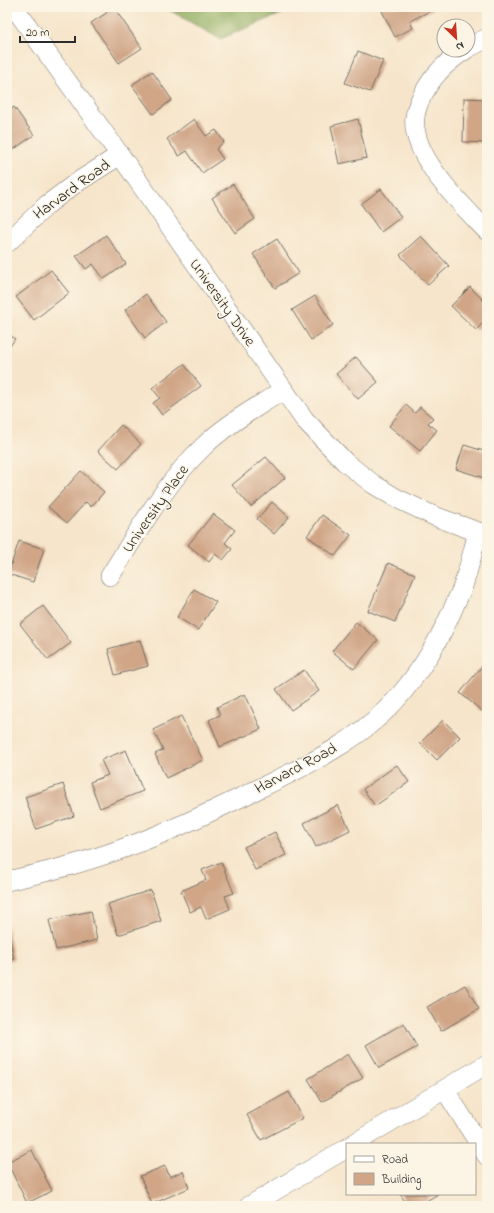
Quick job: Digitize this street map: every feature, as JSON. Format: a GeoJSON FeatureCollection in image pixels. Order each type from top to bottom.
{"type":"FeatureCollection","features":[{"type":"Feature","properties":{"kind":"street","name":"University Drive"},"geometry":{"type":"LineString","coordinates":[[14,7],[120,155],[304,419],[345,462],[374,484],[396,498],[434,516],[482,533]]}},
{"type":"Feature","properties":{"kind":"street"},"geometry":{"type":"LineString","coordinates":[[476,44],[487,38]]}},
{"type":"Feature","properties":{"kind":"street"},"geometry":{"type":"LineString","coordinates":[[453,58],[431,80],[417,106],[414,118],[415,130],[417,139],[430,166],[447,190],[487,231]]}},
{"type":"Feature","properties":{"kind":"street","name":"Harvard Road"},"geometry":{"type":"LineString","coordinates":[[7,242],[48,204],[76,183],[120,155]]}},
{"type":"Feature","properties":{"kind":"street","name":"University Place"},"geometry":{"type":"LineString","coordinates":[[110,576],[166,489],[203,446],[227,426],[283,390]]}},
{"type":"Feature","properties":{"kind":"street","name":"Harvard Road"},"geometry":{"type":"LineString","coordinates":[[7,881],[49,872],[98,857],[148,839],[221,807],[308,765],[342,744],[380,716],[424,664],[441,637],[463,587],[482,533]]}},
{"type":"Feature","properties":{"kind":"street"},"geometry":{"type":"LineString","coordinates":[[355,1143],[487,1064]]}},
{"type":"Feature","properties":{"kind":"street"},"geometry":{"type":"LineString","coordinates":[[445,1090],[487,1156]]}},
{"type":"Feature","properties":{"kind":"street"},"geometry":{"type":"LineString","coordinates":[[249,1206],[346,1149]]}},
{"type":"Feature","properties":{"kind":"green space"},"geometry":{"type":"Polygon","coordinates":[[[164,7],[298,7],[220,39],[164,7]]]}},
{"type":"Feature","properties":{"kind":"building"},"geometry":{"type":"Polygon","coordinates":[[[380,7],[434,7],[434,9],[410,21],[413,28],[395,37],[380,7]]]}},
{"type":"Feature","properties":{"kind":"building"},"geometry":{"type":"Polygon","coordinates":[[[114,8],[142,48],[119,63],[91,23],[114,8]]]}},
{"type":"Feature","properties":{"kind":"building"},"geometry":{"type":"Polygon","coordinates":[[[358,51],[383,61],[370,92],[345,83],[358,51]]]}},
{"type":"Feature","properties":{"kind":"building"},"geometry":{"type":"Polygon","coordinates":[[[152,71],[172,100],[153,114],[132,85],[152,71]]]}},
{"type":"Feature","properties":{"kind":"building"},"geometry":{"type":"Polygon","coordinates":[[[464,98],[487,99],[487,143],[463,142],[464,98]]]}},
{"type":"Feature","properties":{"kind":"building"},"geometry":{"type":"Polygon","coordinates":[[[14,107],[34,135],[13,150],[7,142],[7,112],[14,107]]]}},
{"type":"Feature","properties":{"kind":"building"},"geometry":{"type":"Polygon","coordinates":[[[194,119],[206,136],[216,130],[224,142],[216,149],[223,159],[202,173],[187,151],[179,156],[167,139],[194,119]]]}},
{"type":"Feature","properties":{"kind":"building"},"geometry":{"type":"Polygon","coordinates":[[[358,119],[367,158],[339,164],[331,126],[358,119]]]}},
{"type":"Feature","properties":{"kind":"building"},"geometry":{"type":"Polygon","coordinates":[[[233,184],[255,219],[235,233],[212,198],[233,184]]]}},
{"type":"Feature","properties":{"kind":"building"},"geometry":{"type":"Polygon","coordinates":[[[381,189],[401,217],[381,232],[361,204],[381,189]]]}},
{"type":"Feature","properties":{"kind":"building"},"geometry":{"type":"Polygon","coordinates":[[[106,235],[126,264],[104,279],[93,264],[86,269],[76,256],[106,235]]]}},
{"type":"Feature","properties":{"kind":"building"},"geometry":{"type":"Polygon","coordinates":[[[421,236],[449,266],[428,285],[400,255],[421,236]]]}},
{"type":"Feature","properties":{"kind":"building"},"geometry":{"type":"Polygon","coordinates":[[[277,239],[299,273],[275,288],[253,254],[277,239]]]}},
{"type":"Feature","properties":{"kind":"building"},"geometry":{"type":"Polygon","coordinates":[[[51,270],[69,293],[34,320],[16,297],[51,270]]]}},
{"type":"Feature","properties":{"kind":"building"},"geometry":{"type":"Polygon","coordinates":[[[470,287],[487,304],[487,319],[476,330],[451,306],[470,287]]]}},
{"type":"Feature","properties":{"kind":"building"},"geometry":{"type":"Polygon","coordinates":[[[146,294],[166,322],[145,338],[125,310],[146,294]]]}},
{"type":"Feature","properties":{"kind":"building"},"geometry":{"type":"Polygon","coordinates":[[[315,296],[333,325],[311,340],[292,310],[315,296]]]}},
{"type":"Feature","properties":{"kind":"building"},"geometry":{"type":"Polygon","coordinates":[[[7,333],[15,339],[7,350],[7,333]]]}},
{"type":"Feature","properties":{"kind":"building"},"geometry":{"type":"Polygon","coordinates":[[[356,357],[378,382],[358,399],[336,374],[356,357]]]}},
{"type":"Feature","properties":{"kind":"building"},"geometry":{"type":"Polygon","coordinates":[[[184,364],[201,386],[162,415],[153,403],[160,398],[152,388],[184,364]]]}},
{"type":"Feature","properties":{"kind":"building"},"geometry":{"type":"Polygon","coordinates":[[[406,405],[415,413],[420,407],[433,418],[428,423],[437,430],[420,451],[389,426],[406,405]]]}},
{"type":"Feature","properties":{"kind":"building"},"geometry":{"type":"Polygon","coordinates":[[[121,425],[141,444],[118,469],[98,451],[121,425]]]}},
{"type":"Feature","properties":{"kind":"building"},"geometry":{"type":"Polygon","coordinates":[[[464,445],[487,452],[487,479],[456,469],[464,445]]]}},
{"type":"Feature","properties":{"kind":"building"},"geometry":{"type":"Polygon","coordinates":[[[266,457],[285,478],[251,507],[232,485],[266,457]]]}},
{"type":"Feature","properties":{"kind":"building"},"geometry":{"type":"Polygon","coordinates":[[[81,471],[104,492],[91,507],[86,502],[67,523],[48,507],[81,471]]]}},
{"type":"Feature","properties":{"kind":"building"},"geometry":{"type":"Polygon","coordinates":[[[272,502],[289,517],[274,534],[257,519],[272,502]]]}},
{"type":"Feature","properties":{"kind":"building"},"geometry":{"type":"Polygon","coordinates":[[[213,514],[235,530],[225,543],[232,549],[223,560],[215,554],[209,562],[188,545],[213,514]]]}},
{"type":"Feature","properties":{"kind":"building"},"geometry":{"type":"Polygon","coordinates":[[[322,515],[351,535],[335,556],[307,536],[322,515]]]}},
{"type":"Feature","properties":{"kind":"building"},"geometry":{"type":"Polygon","coordinates":[[[19,541],[44,549],[33,582],[8,574],[19,541]]]}},
{"type":"Feature","properties":{"kind":"building"},"geometry":{"type":"Polygon","coordinates":[[[388,563],[415,574],[395,622],[368,611],[388,563]]]}},
{"type":"Feature","properties":{"kind":"building"},"geometry":{"type":"Polygon","coordinates":[[[194,589],[216,602],[198,630],[177,617],[194,589]]]}},
{"type":"Feature","properties":{"kind":"building"},"geometry":{"type":"Polygon","coordinates":[[[43,606],[71,643],[48,660],[20,624],[43,606]]]}},
{"type":"Feature","properties":{"kind":"building"},"geometry":{"type":"Polygon","coordinates":[[[356,622],[378,640],[354,669],[332,651],[356,622]]]}},
{"type":"Feature","properties":{"kind":"building"},"geometry":{"type":"Polygon","coordinates":[[[140,640],[148,666],[115,675],[108,649],[140,640]]]}},
{"type":"Feature","properties":{"kind":"building"},"geometry":{"type":"Polygon","coordinates":[[[487,660],[487,705],[482,711],[460,693],[487,660]]]}},
{"type":"Feature","properties":{"kind":"building"},"geometry":{"type":"Polygon","coordinates":[[[304,670],[319,691],[291,710],[276,689],[304,670]]]}},
{"type":"Feature","properties":{"kind":"building"},"geometry":{"type":"Polygon","coordinates":[[[245,694],[261,729],[220,747],[209,720],[220,715],[217,707],[245,694]]]}},
{"type":"Feature","properties":{"kind":"building"},"geometry":{"type":"Polygon","coordinates":[[[181,716],[203,760],[166,778],[155,754],[163,750],[153,730],[181,716]]]}},
{"type":"Feature","properties":{"kind":"building"},"geometry":{"type":"Polygon","coordinates":[[[443,720],[460,737],[437,760],[420,743],[443,720]]]}},
{"type":"Feature","properties":{"kind":"building"},"geometry":{"type":"Polygon","coordinates":[[[126,750],[143,791],[100,808],[90,782],[108,775],[101,760],[126,750]]]}},
{"type":"Feature","properties":{"kind":"building"},"geometry":{"type":"Polygon","coordinates":[[[397,765],[409,782],[375,806],[363,789],[397,765]]]}},
{"type":"Feature","properties":{"kind":"building"},"geometry":{"type":"Polygon","coordinates":[[[63,784],[74,816],[36,829],[25,797],[63,784]]]}},
{"type":"Feature","properties":{"kind":"building"},"geometry":{"type":"Polygon","coordinates":[[[338,805],[350,830],[316,847],[304,823],[338,805]]]}},
{"type":"Feature","properties":{"kind":"building"},"geometry":{"type":"Polygon","coordinates":[[[275,832],[286,855],[255,870],[244,847],[275,832]]]}},
{"type":"Feature","properties":{"kind":"building"},"geometry":{"type":"Polygon","coordinates":[[[221,862],[234,893],[225,896],[230,909],[206,919],[201,907],[190,912],[181,891],[206,880],[202,870],[221,862]]]}},
{"type":"Feature","properties":{"kind":"building"},"geometry":{"type":"Polygon","coordinates":[[[151,890],[161,921],[118,935],[108,904],[151,890]]]}},
{"type":"Feature","properties":{"kind":"building"},"geometry":{"type":"Polygon","coordinates":[[[91,911],[97,940],[56,950],[49,920],[91,911]]]}},
{"type":"Feature","properties":{"kind":"building"},"geometry":{"type":"Polygon","coordinates":[[[7,925],[14,959],[7,961],[7,925]]]}},
{"type":"Feature","properties":{"kind":"building"},"geometry":{"type":"Polygon","coordinates":[[[465,985],[479,1009],[441,1031],[427,1007],[465,985]]]}},
{"type":"Feature","properties":{"kind":"building"},"geometry":{"type":"Polygon","coordinates":[[[404,1023],[417,1047],[379,1068],[366,1045],[404,1023]]]}},
{"type":"Feature","properties":{"kind":"building"},"geometry":{"type":"Polygon","coordinates":[[[348,1054],[363,1078],[322,1102],[308,1079],[348,1054]]]}},
{"type":"Feature","properties":{"kind":"building"},"geometry":{"type":"Polygon","coordinates":[[[289,1092],[303,1118],[261,1140],[247,1115],[289,1092]]]}},
{"type":"Feature","properties":{"kind":"building"},"geometry":{"type":"Polygon","coordinates":[[[32,1150],[52,1191],[27,1203],[7,1162],[32,1150]]]}},
{"type":"Feature","properties":{"kind":"building"},"geometry":{"type":"Polygon","coordinates":[[[165,1166],[170,1177],[183,1171],[189,1188],[152,1204],[140,1176],[165,1166]]]}},
{"type":"Feature","properties":{"kind":"building"},"geometry":{"type":"Polygon","coordinates":[[[401,1195],[436,1195],[418,1206],[408,1206],[401,1195]]]}}]}
